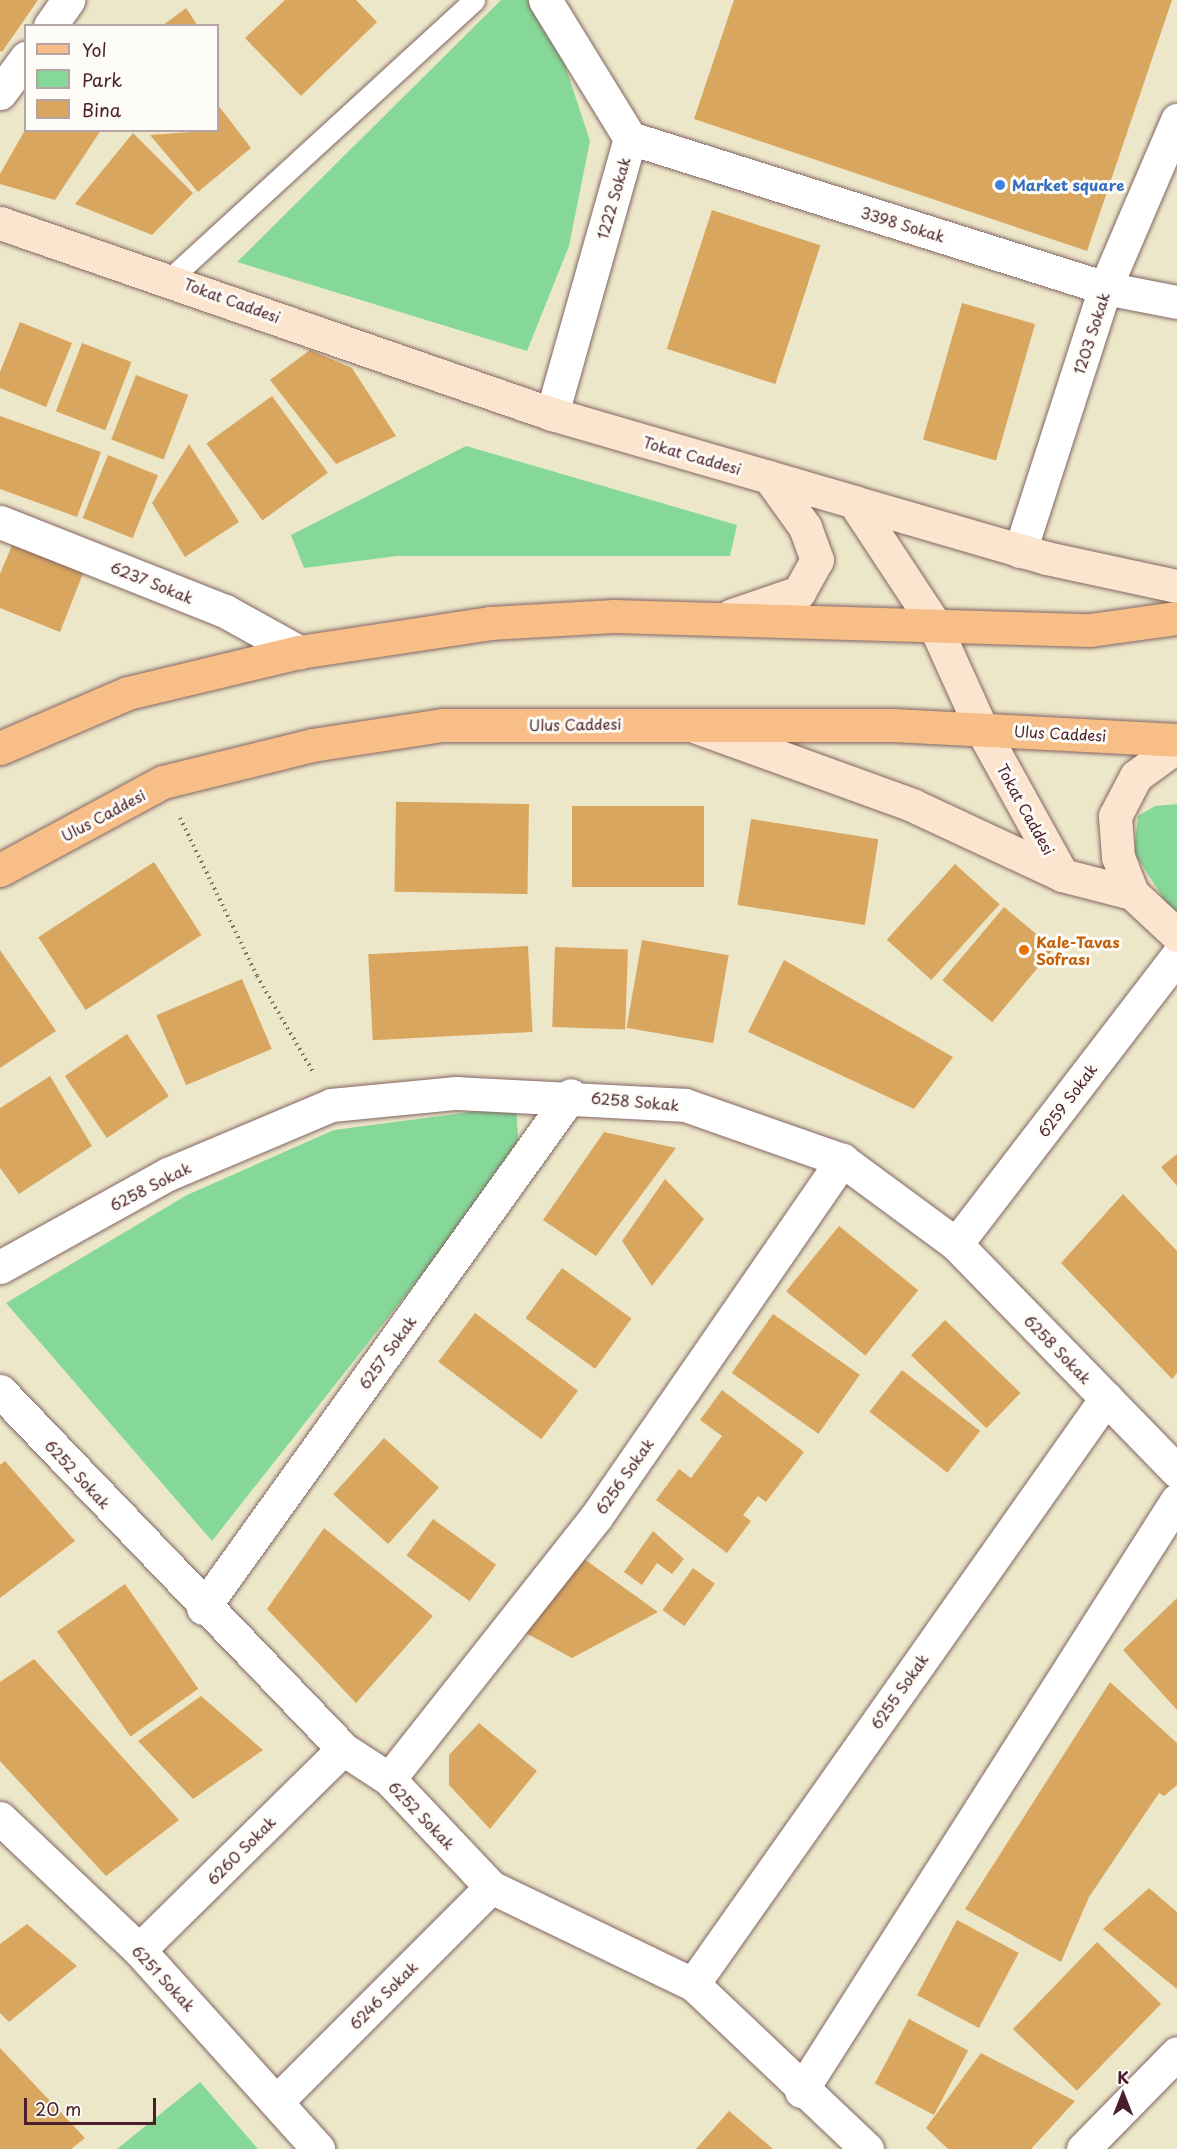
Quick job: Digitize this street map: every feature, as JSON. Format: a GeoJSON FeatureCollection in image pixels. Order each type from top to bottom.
{"type":"FeatureCollection","features":[{"type":"Feature","properties":{"kind":"main road","name":"Tokat Caddesi"},"geometry":{"type":"LineString","coordinates":[[0,223],[171,278],[552,414],[854,502],[933,622],[981,728],[1062,875]]}},
{"type":"Feature","properties":{"kind":"main road"},"geometry":{"type":"LineString","coordinates":[[713,619],[780,603],[811,578],[817,560],[812,543],[769,477]]}},
{"type":"Feature","properties":{"kind":"main road"},"geometry":{"type":"LineString","coordinates":[[854,502],[1020,551],[1177,586]]}},
{"type":"Feature","properties":{"kind":"main road"},"geometry":{"type":"LineString","coordinates":[[0,748],[128,693],[298,652],[490,623],[614,616],[933,622],[1090,630],[1177,618]]}},
{"type":"Feature","properties":{"kind":"main road"},"geometry":{"type":"LineString","coordinates":[[686,723],[901,801],[1062,875],[1132,893]]}},
{"type":"Feature","properties":{"kind":"main road","name":"Ulus Caddesi"},"geometry":{"type":"LineString","coordinates":[[0,870],[163,782],[312,745],[442,725],[686,723],[981,728],[1177,740]]}},
{"type":"Feature","properties":{"kind":"main road"},"geometry":{"type":"LineString","coordinates":[[1177,746],[1136,776],[1115,816],[1118,857],[1132,893],[1177,935]]}},
{"type":"Feature","properties":{"kind":"street"},"geometry":{"type":"LineString","coordinates":[[51,24],[68,0]]}},
{"type":"Feature","properties":{"kind":"street","name":"1222 Sokak"},"geometry":{"type":"LineString","coordinates":[[545,0],[630,138],[552,414]]}},
{"type":"Feature","properties":{"kind":"street"},"geometry":{"type":"LineString","coordinates":[[0,93],[24,61]]}},
{"type":"Feature","properties":{"kind":"street","name":"1203 Sokak"},"geometry":{"type":"LineString","coordinates":[[1020,551],[1105,288],[1177,120]]}},
{"type":"Feature","properties":{"kind":"street","name":"3398 Sokak"},"geometry":{"type":"LineString","coordinates":[[630,138],[1105,288],[1177,302]]}},
{"type":"Feature","properties":{"kind":"street","name":"6237 Sokak"},"geometry":{"type":"LineString","coordinates":[[0,522],[225,611],[298,652]]}},
{"type":"Feature","properties":{"kind":"street","name":"6259 Sokak"},"geometry":{"type":"LineString","coordinates":[[956,1244],[1177,956]]}},
{"type":"Feature","properties":{"kind":"street","name":"6258 Sokak"},"geometry":{"type":"LineString","coordinates":[[0,1267],[168,1173],[331,1105],[456,1093],[571,1095],[685,1105],[842,1160],[956,1244],[1177,1471]]}},
{"type":"Feature","properties":{"kind":"street","name":"6257 Sokak"},"geometry":{"type":"LineString","coordinates":[[203,1608],[571,1095]]}},
{"type":"Feature","properties":{"kind":"street","name":"6256 Sokak"},"geometry":{"type":"LineString","coordinates":[[389,1779],[596,1517],[842,1160]]}},
{"type":"Feature","properties":{"kind":"street","name":"6252 Sokak"},"geometry":{"type":"LineString","coordinates":[[0,1391],[203,1608],[343,1749],[389,1779],[491,1887],[693,1984],[801,2091],[867,2149]]}},
{"type":"Feature","properties":{"kind":"street","name":"6255 Sokak"},"geometry":{"type":"LineString","coordinates":[[693,1984],[1106,1398]]}},
{"type":"Feature","properties":{"kind":"street"},"geometry":{"type":"LineString","coordinates":[[801,2091],[1177,1500]]}},
{"type":"Feature","properties":{"kind":"street","name":"6260 Sokak"},"geometry":{"type":"LineString","coordinates":[[139,1950],[343,1749]]}},
{"type":"Feature","properties":{"kind":"street","name":"6251 Sokak"},"geometry":{"type":"LineString","coordinates":[[0,1818],[139,1950],[318,2149]]}},
{"type":"Feature","properties":{"kind":"street","name":"6246 Sokak"},"geometry":{"type":"LineString","coordinates":[[276,2102],[491,1887]]}},
{"type":"Feature","properties":{"kind":"street"},"geometry":{"type":"LineString","coordinates":[[1083,2149],[1177,2053]]}},
{"type":"Feature","properties":{"kind":"lane"},"geometry":{"type":"LineString","coordinates":[[171,278],[474,0]]}},
{"type":"Feature","properties":{"kind":"path"},"geometry":{"type":"LineString","coordinates":[[163,782],[257,976],[331,1105]]}},
{"type":"Feature","properties":{"kind":"green space"},"geometry":{"type":"Polygon","coordinates":[[[501,0],[528,0],[562,56],[590,141],[569,246],[527,351],[237,262],[501,0]]]}},
{"type":"Feature","properties":{"kind":"green space"},"geometry":{"type":"Polygon","coordinates":[[[466,446],[737,525],[730,556],[397,556],[304,568],[291,535],[466,446]]]}},
{"type":"Feature","properties":{"kind":"green space"},"geometry":{"type":"Polygon","coordinates":[[[1177,804],[1177,920],[1134,852],[1138,816],[1155,806],[1177,804]]]}},
{"type":"Feature","properties":{"kind":"green space"},"geometry":{"type":"Polygon","coordinates":[[[516,1106],[519,1151],[212,1541],[6,1303],[187,1195],[334,1130],[516,1106]]]}},
{"type":"Feature","properties":{"kind":"green space"},"geometry":{"type":"Polygon","coordinates":[[[200,2082],[258,2149],[117,2149],[200,2082]]]}},
{"type":"Feature","properties":{"kind":"building"},"geometry":{"type":"Polygon","coordinates":[[[0,0],[38,0],[2,52],[0,51],[0,0]]]}},
{"type":"Feature","properties":{"kind":"building"},"geometry":{"type":"Polygon","coordinates":[[[285,0],[356,0],[377,22],[301,96],[245,38],[285,0]]]}},
{"type":"Feature","properties":{"kind":"building","name":"Market square"},"geometry":{"type":"Polygon","coordinates":[[[734,0],[1172,0],[1087,251],[694,119],[734,0]]]}},
{"type":"Feature","properties":{"kind":"building"},"geometry":{"type":"Polygon","coordinates":[[[186,8],[197,24],[165,24],[186,8]]]}},
{"type":"Feature","properties":{"kind":"building"},"geometry":{"type":"Polygon","coordinates":[[[219,106],[251,148],[198,192],[150,135],[219,132],[219,106]]]}},
{"type":"Feature","properties":{"kind":"building"},"geometry":{"type":"Polygon","coordinates":[[[24,132],[100,132],[55,200],[0,184],[0,174],[24,132]]]}},
{"type":"Feature","properties":{"kind":"building"},"geometry":{"type":"Polygon","coordinates":[[[133,133],[193,193],[152,235],[75,204],[133,133]]]}},
{"type":"Feature","properties":{"kind":"building"},"geometry":{"type":"Polygon","coordinates":[[[712,210],[820,245],[775,384],[667,349],[712,210]]]}},
{"type":"Feature","properties":{"kind":"building"},"geometry":{"type":"Polygon","coordinates":[[[962,303],[1035,324],[996,460],[923,439],[962,303]]]}},
{"type":"Feature","properties":{"kind":"building"},"geometry":{"type":"Polygon","coordinates":[[[20,322],[72,343],[46,407],[0,388],[0,372],[20,322]]]}},
{"type":"Feature","properties":{"kind":"building"},"geometry":{"type":"Polygon","coordinates":[[[82,343],[131,362],[105,430],[56,411],[82,343]]]}},
{"type":"Feature","properties":{"kind":"building"},"geometry":{"type":"Polygon","coordinates":[[[310,350],[352,368],[396,436],[336,464],[270,380],[310,350]]]}},
{"type":"Feature","properties":{"kind":"building"},"geometry":{"type":"Polygon","coordinates":[[[136,375],[188,395],[164,459],[111,439],[136,375]]]}},
{"type":"Feature","properties":{"kind":"building"},"geometry":{"type":"Polygon","coordinates":[[[272,396],[328,473],[262,520],[206,444],[272,396]]]}},
{"type":"Feature","properties":{"kind":"building"},"geometry":{"type":"Polygon","coordinates":[[[0,416],[101,452],[77,517],[0,489],[0,416]]]}},
{"type":"Feature","properties":{"kind":"building"},"geometry":{"type":"Polygon","coordinates":[[[189,444],[239,522],[185,557],[152,503],[189,444]]]}},
{"type":"Feature","properties":{"kind":"building"},"geometry":{"type":"Polygon","coordinates":[[[108,455],[158,475],[133,538],[83,518],[108,455]]]}},
{"type":"Feature","properties":{"kind":"building"},"geometry":{"type":"Polygon","coordinates":[[[13,543],[84,571],[60,632],[0,608],[0,574],[13,543]]]}},
{"type":"Feature","properties":{"kind":"building"},"geometry":{"type":"Polygon","coordinates":[[[396,802],[529,804],[527,894],[394,892],[396,802]]]}},
{"type":"Feature","properties":{"kind":"building"},"geometry":{"type":"Polygon","coordinates":[[[572,806],[704,806],[704,887],[572,887],[572,806]]]}},
{"type":"Feature","properties":{"kind":"building"},"geometry":{"type":"Polygon","coordinates":[[[751,819],[878,839],[865,925],[737,905],[751,819]]]}},
{"type":"Feature","properties":{"kind":"building"},"geometry":{"type":"Polygon","coordinates":[[[154,862],[201,935],[86,1010],[38,937],[154,862]]]}},
{"type":"Feature","properties":{"kind":"building"},"geometry":{"type":"Polygon","coordinates":[[[955,864],[1000,904],[931,980],[887,940],[955,864]]]}},
{"type":"Feature","properties":{"kind":"building"},"geometry":{"type":"Polygon","coordinates":[[[1004,907],[1054,949],[992,1022],[942,981],[1004,907]]]}},
{"type":"Feature","properties":{"kind":"building"},"geometry":{"type":"Polygon","coordinates":[[[642,940],[729,955],[713,1043],[627,1028],[642,940]]]}},
{"type":"Feature","properties":{"kind":"building"},"geometry":{"type":"Polygon","coordinates":[[[528,946],[533,1032],[373,1040],[368,954],[528,946]]]}},
{"type":"Feature","properties":{"kind":"building"},"geometry":{"type":"Polygon","coordinates":[[[555,947],[628,950],[625,1029],[552,1027],[555,947]]]}},
{"type":"Feature","properties":{"kind":"building"},"geometry":{"type":"Polygon","coordinates":[[[0,950],[56,1031],[0,1068],[0,950]]]}},
{"type":"Feature","properties":{"kind":"building"},"geometry":{"type":"Polygon","coordinates":[[[784,960],[953,1057],[914,1109],[748,1032],[784,960]]]}},
{"type":"Feature","properties":{"kind":"building"},"geometry":{"type":"Polygon","coordinates":[[[242,979],[272,1049],[186,1085],[156,1015],[242,979]]]}},
{"type":"Feature","properties":{"kind":"building"},"geometry":{"type":"Polygon","coordinates":[[[127,1034],[169,1096],[107,1138],[65,1076],[127,1034]]]}},
{"type":"Feature","properties":{"kind":"building"},"geometry":{"type":"Polygon","coordinates":[[[50,1076],[92,1146],[19,1194],[0,1168],[0,1108],[50,1076]]]}},
{"type":"Feature","properties":{"kind":"building"},"geometry":{"type":"Polygon","coordinates":[[[604,1132],[676,1148],[596,1256],[543,1220],[604,1132]]]}},
{"type":"Feature","properties":{"kind":"building"},"geometry":{"type":"Polygon","coordinates":[[[1177,1154],[1177,1186],[1161,1167],[1177,1154]]]}},
{"type":"Feature","properties":{"kind":"building"},"geometry":{"type":"Polygon","coordinates":[[[665,1179],[704,1219],[652,1286],[622,1241],[665,1179]]]}},
{"type":"Feature","properties":{"kind":"building"},"geometry":{"type":"Polygon","coordinates":[[[1123,1194],[1177,1251],[1177,1373],[1172,1379],[1061,1263],[1123,1194]]]}},
{"type":"Feature","properties":{"kind":"building"},"geometry":{"type":"Polygon","coordinates":[[[839,1226],[918,1290],[865,1355],[786,1291],[839,1226]]]}},
{"type":"Feature","properties":{"kind":"building"},"geometry":{"type":"Polygon","coordinates":[[[562,1268],[632,1319],[595,1369],[526,1318],[562,1268]]]}},
{"type":"Feature","properties":{"kind":"building"},"geometry":{"type":"Polygon","coordinates":[[[475,1313],[578,1391],[541,1439],[438,1362],[475,1313]]]}},
{"type":"Feature","properties":{"kind":"building"},"geometry":{"type":"Polygon","coordinates":[[[773,1314],[860,1375],[819,1434],[732,1373],[773,1314]]]}},
{"type":"Feature","properties":{"kind":"building"},"geometry":{"type":"Polygon","coordinates":[[[945,1320],[1021,1393],[986,1428],[911,1355],[945,1320]]]}},
{"type":"Feature","properties":{"kind":"building"},"geometry":{"type":"Polygon","coordinates":[[[902,1370],[980,1431],[947,1473],[869,1412],[902,1370]]]}},
{"type":"Feature","properties":{"kind":"building"},"geometry":{"type":"Polygon","coordinates":[[[722,1390],[804,1452],[766,1502],[758,1496],[743,1515],[751,1521],[727,1553],[656,1500],[679,1469],[691,1478],[722,1436],[700,1420],[722,1390]]]}},
{"type":"Feature","properties":{"kind":"building"},"geometry":{"type":"Polygon","coordinates":[[[384,1438],[439,1488],[388,1544],[333,1494],[384,1438]]]}},
{"type":"Feature","properties":{"kind":"building"},"geometry":{"type":"Polygon","coordinates":[[[5,1461],[75,1541],[0,1598],[0,1465],[5,1461]]]}},
{"type":"Feature","properties":{"kind":"building"},"geometry":{"type":"Polygon","coordinates":[[[433,1519],[496,1565],[470,1601],[407,1555],[433,1519]]]}},
{"type":"Feature","properties":{"kind":"building"},"geometry":{"type":"Polygon","coordinates":[[[324,1528],[433,1616],[356,1703],[267,1609],[324,1528]]]}},
{"type":"Feature","properties":{"kind":"building"},"geometry":{"type":"Polygon","coordinates":[[[653,1531],[684,1559],[672,1574],[657,1563],[642,1585],[624,1572],[653,1531]]]}},
{"type":"Feature","properties":{"kind":"building"},"geometry":{"type":"Polygon","coordinates":[[[580,1556],[658,1612],[572,1658],[524,1632],[580,1556]]]}},
{"type":"Feature","properties":{"kind":"building"},"geometry":{"type":"Polygon","coordinates":[[[693,1568],[715,1584],[684,1626],[662,1610],[693,1568]]]}},
{"type":"Feature","properties":{"kind":"building"},"geometry":{"type":"Polygon","coordinates":[[[125,1584],[198,1689],[130,1736],[57,1632],[125,1584]]]}},
{"type":"Feature","properties":{"kind":"building"},"geometry":{"type":"Polygon","coordinates":[[[1177,1598],[1177,1710],[1123,1650],[1177,1598]]]}},
{"type":"Feature","properties":{"kind":"building"},"geometry":{"type":"Polygon","coordinates":[[[34,1659],[179,1820],[106,1876],[0,1761],[0,1682],[34,1659]]]}},
{"type":"Feature","properties":{"kind":"building"},"geometry":{"type":"Polygon","coordinates":[[[1110,1682],[1177,1743],[1177,1785],[1164,1796],[1159,1793],[1089,1897],[1061,1962],[965,1909],[1110,1682]]]}},
{"type":"Feature","properties":{"kind":"building"},"geometry":{"type":"Polygon","coordinates":[[[201,1696],[263,1750],[193,1799],[138,1741],[201,1696]]]}},
{"type":"Feature","properties":{"kind":"building"},"geometry":{"type":"Polygon","coordinates":[[[479,1723],[537,1771],[490,1829],[449,1785],[449,1755],[479,1723]]]}},
{"type":"Feature","properties":{"kind":"building"},"geometry":{"type":"Polygon","coordinates":[[[1149,1888],[1177,1912],[1177,1989],[1103,1929],[1149,1888]]]}},
{"type":"Feature","properties":{"kind":"building"},"geometry":{"type":"Polygon","coordinates":[[[957,1920],[1019,1953],[979,2028],[917,1995],[957,1920]]]}},
{"type":"Feature","properties":{"kind":"building"},"geometry":{"type":"Polygon","coordinates":[[[27,1924],[77,1966],[9,2022],[0,2013],[0,1944],[27,1924]]]}},
{"type":"Feature","properties":{"kind":"building"},"geometry":{"type":"Polygon","coordinates":[[[1097,1942],[1161,2004],[1077,2091],[1013,2029],[1097,1942]]]}},
{"type":"Feature","properties":{"kind":"building"},"geometry":{"type":"Polygon","coordinates":[[[909,2019],[968,2050],[934,2115],[875,2083],[909,2019]]]}},
{"type":"Feature","properties":{"kind":"building"},"geometry":{"type":"Polygon","coordinates":[[[0,2048],[85,2138],[71,2149],[0,2149],[0,2048]]]}},
{"type":"Feature","properties":{"kind":"building"},"geometry":{"type":"Polygon","coordinates":[[[981,2053],[1075,2101],[1031,2149],[948,2149],[926,2128],[981,2053]]]}},
{"type":"Feature","properties":{"kind":"building"},"geometry":{"type":"Polygon","coordinates":[[[729,2111],[773,2149],[696,2149],[729,2111]]]}},
{"type":"Feature","properties":{"kind":"place","name":"Market square"},"geometry":{"type":"Point","coordinates":[1000,185]}},
{"type":"Feature","properties":{"kind":"place","name":"Kale-Tavas Sofrası"},"geometry":{"type":"Point","coordinates":[1024,950]}}]}
